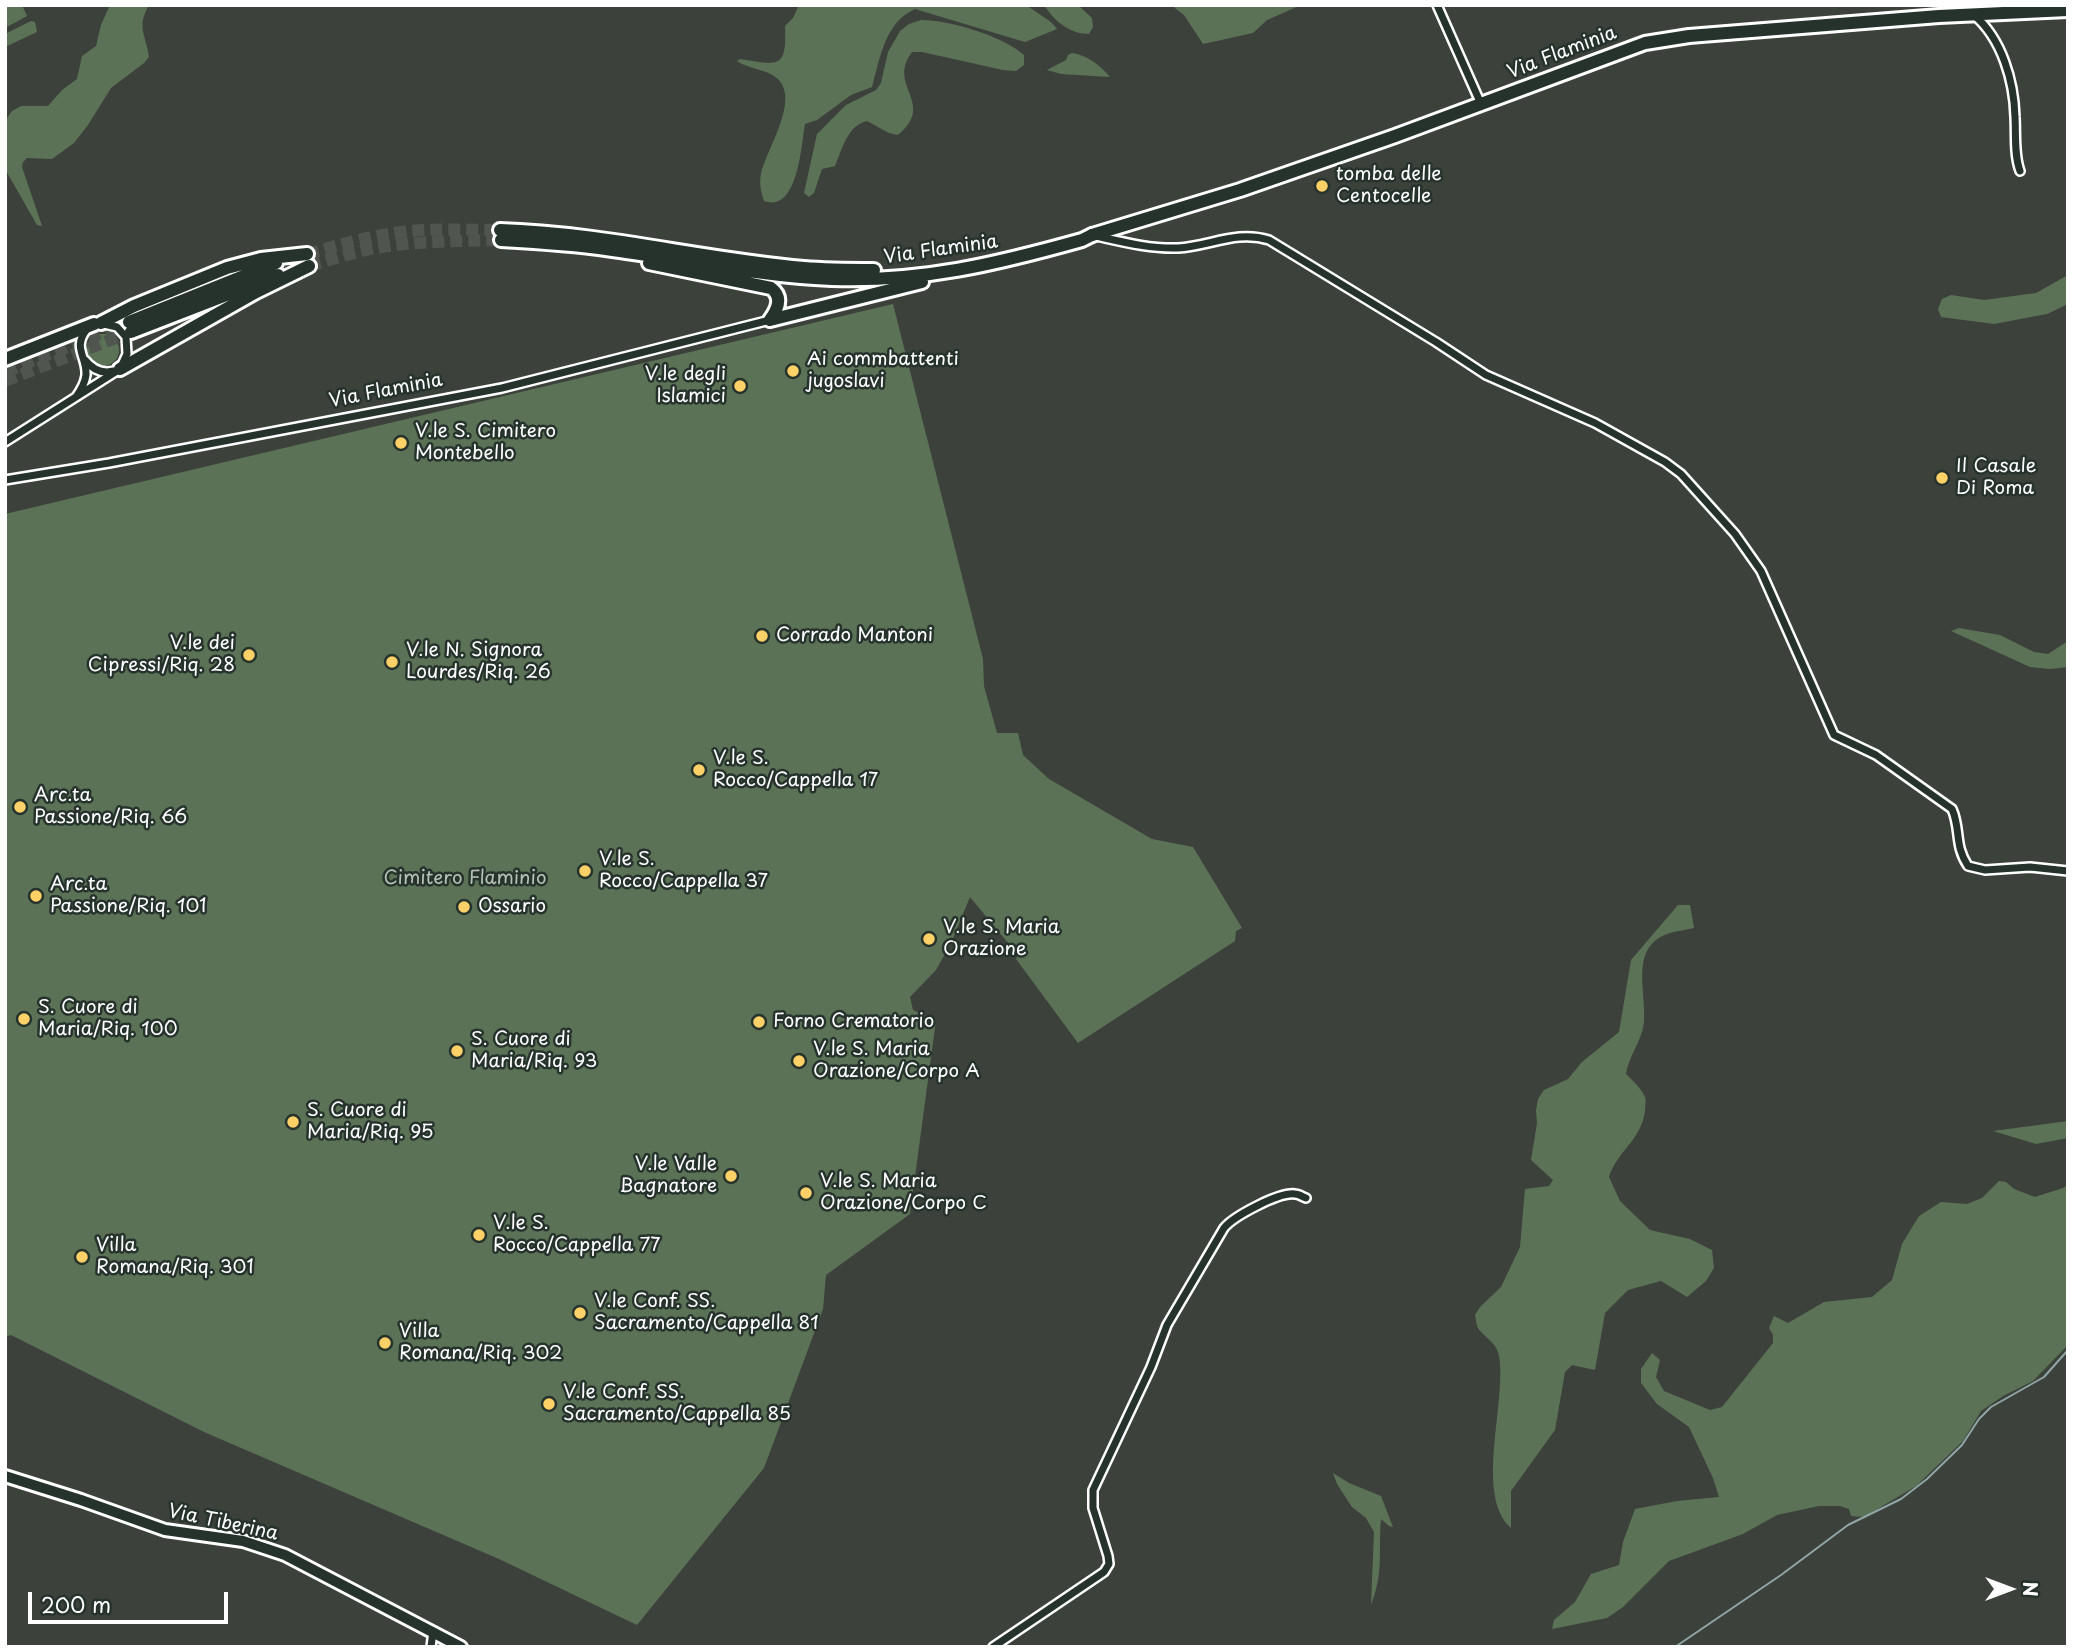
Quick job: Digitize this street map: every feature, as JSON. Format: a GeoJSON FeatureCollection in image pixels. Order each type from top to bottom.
{"type":"FeatureCollection","features":[{"type":"Feature","properties":{"kind":"main road","name":"Via Flaminia"},"geometry":{"type":"LineString","coordinates":[[1092,235],[972,261],[881,271],[807,268],[550,232],[500,235],[606,248],[772,274],[832,279],[900,278],[962,271],[1082,240],[1208,201],[1656,41],[1973,14],[2068,10]]}},
{"type":"Feature","properties":{"kind":"main road"},"geometry":{"type":"LineString","coordinates":[[606,248],[626,258],[771,288],[779,300],[777,311],[770,320]]}},
{"type":"Feature","properties":{"kind":"main road"},"geometry":{"type":"LineString","coordinates":[[5,359],[98,324],[134,306],[227,268],[261,259],[308,260]]}},
{"type":"Feature","properties":{"kind":"main road"},"geometry":{"type":"LineString","coordinates":[[130,327],[254,283],[308,260]]}},
{"type":"Feature","properties":{"kind":"main road"},"geometry":{"type":"LineString","coordinates":[[120,369],[308,260]]}},
{"type":"Feature","properties":{"kind":"main road"},"geometry":{"type":"LineString","coordinates":[[770,320],[962,271]]}},
{"type":"Feature","properties":{"kind":"main road","name":"Via Tiberina"},"geometry":{"type":"LineString","coordinates":[[5,1476],[165,1530],[243,1541],[285,1555],[461,1647]]}},
{"type":"Feature","properties":{"kind":"street"},"geometry":{"type":"LineString","coordinates":[[1437,5],[1481,104]]}},
{"type":"Feature","properties":{"kind":"street"},"geometry":{"type":"LineString","coordinates":[[1973,14],[1986,25],[1994,39],[2011,81],[2020,172]]}},
{"type":"Feature","properties":{"kind":"street"},"geometry":{"type":"LineString","coordinates":[[1092,235],[1163,248],[1192,247],[1234,236],[1269,240],[1486,375],[1595,423],[1665,462],[1681,474],[1750,554],[1761,571],[1834,735],[1876,755],[1952,809],[1959,848],[1968,866],[1984,870],[2030,867],[2068,870]]}},
{"type":"Feature","properties":{"kind":"street","name":"Via Flaminia"},"geometry":{"type":"LineString","coordinates":[[6,479],[109,463],[502,388],[770,320]]}},
{"type":"Feature","properties":{"kind":"street"},"geometry":{"type":"LineString","coordinates":[[7,441],[120,369],[127,354],[126,337],[117,327],[98,324],[85,331],[80,349],[85,379],[76,397]]}},
{"type":"Feature","properties":{"kind":"street"},"geometry":{"type":"LineString","coordinates":[[82,356],[90,366],[99,370],[109,372],[120,369]]}},
{"type":"Feature","properties":{"kind":"street"},"geometry":{"type":"LineString","coordinates":[[993,1647],[1104,1572],[1109,1564],[1093,1508],[1093,1490],[1151,1367],[1167,1325],[1224,1228],[1232,1220],[1281,1196],[1295,1194],[1306,1198]]}},
{"type":"Feature","properties":{"kind":"street"},"geometry":{"type":"LineString","coordinates":[[431,1647],[433,1631]]}},
{"type":"Feature","properties":{"kind":"green space"},"geometry":{"type":"Polygon","coordinates":[[[5,5],[22,5],[27,16],[5,28],[5,5]]]}},
{"type":"Feature","properties":{"kind":"green space"},"geometry":{"type":"Polygon","coordinates":[[[110,5],[149,5],[142,25],[149,57],[111,88],[74,143],[52,159],[27,158],[23,162],[22,167],[42,226],[37,225],[5,169],[5,121],[12,111],[21,106],[48,106],[62,90],[77,79],[82,56],[96,46],[110,5]]]}},
{"type":"Feature","properties":{"kind":"green space"},"geometry":{"type":"Polygon","coordinates":[[[799,5],[1026,5],[1057,29],[1025,42],[915,9],[905,15],[890,32],[872,87],[851,95],[817,120],[805,124],[796,175],[791,188],[784,197],[775,202],[764,201],[761,174],[784,112],[784,88],[774,76],[737,61],[778,61],[784,51],[785,26],[793,18],[799,5]]]}},
{"type":"Feature","properties":{"kind":"green space"},"geometry":{"type":"Polygon","coordinates":[[[1044,5],[1078,5],[1092,18],[1093,27],[1089,34],[1069,29],[1044,5]]]}},
{"type":"Feature","properties":{"kind":"green space"},"geometry":{"type":"Polygon","coordinates":[[[1171,5],[1301,5],[1267,20],[1253,33],[1203,44],[1184,15],[1171,5]]]}},
{"type":"Feature","properties":{"kind":"green space"},"geometry":{"type":"Polygon","coordinates":[[[921,20],[960,26],[990,36],[1024,55],[1024,65],[1016,71],[1003,70],[912,52],[904,75],[913,104],[909,124],[898,135],[867,121],[860,123],[850,133],[835,166],[822,169],[814,193],[809,197],[804,193],[817,134],[846,105],[876,90],[881,83],[888,52],[900,31],[921,20]]]}},
{"type":"Feature","properties":{"kind":"green space"},"geometry":{"type":"Polygon","coordinates":[[[31,21],[35,22],[37,32],[5,47],[5,34],[31,21]]]}},
{"type":"Feature","properties":{"kind":"green space"},"geometry":{"type":"Polygon","coordinates":[[[1072,53],[1093,61],[1110,77],[1061,74],[1047,70],[1066,60],[1072,53]]]}},
{"type":"Feature","properties":{"kind":"green space"},"geometry":{"type":"Polygon","coordinates":[[[2068,275],[2068,304],[2047,314],[1994,324],[1941,317],[1938,309],[1942,299],[1951,295],[1984,300],[2036,293],[2068,275]]]}},
{"type":"Feature","properties":{"kind":"green space","name":"Cimitero Flaminio"},"geometry":{"type":"Polygon","coordinates":[[[893,304],[983,659],[984,686],[997,733],[1018,733],[1023,755],[1049,779],[1152,839],[1193,847],[1242,928],[1236,931],[1235,941],[1078,1043],[1016,959],[1018,955],[970,897],[951,943],[936,970],[910,997],[913,1010],[936,1020],[910,1214],[826,1275],[823,1309],[764,1468],[637,1625],[499,1559],[204,1432],[11,1335],[5,1337],[5,514],[893,304]]]}},
{"type":"Feature","properties":{"kind":"green space"},"geometry":{"type":"Polygon","coordinates":[[[103,334],[114,339],[119,350],[114,361],[103,366],[92,361],[87,350],[92,339],[103,334]]]}},
{"type":"Feature","properties":{"kind":"green space"},"geometry":{"type":"Polygon","coordinates":[[[1959,628],[2000,635],[2034,652],[2048,654],[2068,641],[2068,667],[2030,667],[1951,631],[1959,628]]]}},
{"type":"Feature","properties":{"kind":"green space"},"geometry":{"type":"Polygon","coordinates":[[[1678,905],[1690,905],[1694,928],[1667,934],[1655,941],[1644,960],[1644,1022],[1626,1074],[1644,1095],[1645,1111],[1639,1130],[1617,1160],[1609,1177],[1620,1201],[1650,1230],[1690,1239],[1712,1250],[1714,1268],[1706,1281],[1687,1297],[1661,1281],[1628,1290],[1605,1313],[1595,1370],[1572,1365],[1565,1372],[1555,1430],[1511,1491],[1511,1528],[1500,1513],[1493,1471],[1499,1398],[1499,1356],[1495,1346],[1477,1326],[1475,1315],[1501,1287],[1520,1247],[1525,1189],[1549,1186],[1553,1180],[1531,1160],[1538,1099],[1544,1090],[1568,1079],[1582,1062],[1619,1032],[1631,960],[1678,905]]]}},
{"type":"Feature","properties":{"kind":"green space"},"geometry":{"type":"Polygon","coordinates":[[[2068,1121],[2068,1138],[2036,1144],[1993,1131],[2068,1121]]]}},
{"type":"Feature","properties":{"kind":"green space"},"geometry":{"type":"Polygon","coordinates":[[[1999,1181],[2035,1197],[2068,1185],[2068,1345],[2033,1381],[1981,1411],[1963,1441],[1916,1486],[1864,1517],[1851,1516],[1849,1509],[1840,1506],[1819,1506],[1777,1515],[1743,1534],[1669,1561],[1623,1607],[1607,1618],[1552,1629],[1554,1620],[1575,1602],[1591,1574],[1619,1565],[1623,1542],[1635,1509],[1719,1497],[1689,1427],[1657,1404],[1641,1383],[1641,1369],[1652,1353],[1660,1360],[1656,1377],[1664,1391],[1710,1410],[1722,1407],[1773,1343],[1769,1328],[1774,1316],[1788,1323],[1824,1302],[1872,1297],[1892,1280],[1902,1244],[1919,1216],[1941,1202],[1967,1204],[1982,1198],[1999,1181]]]}},
{"type":"Feature","properties":{"kind":"green space"},"geometry":{"type":"Polygon","coordinates":[[[1333,1473],[1349,1483],[1381,1496],[1393,1527],[1381,1519],[1379,1572],[1371,1605],[1374,1532],[1366,1518],[1352,1507],[1333,1473]]]}},
{"type":"Feature","properties":{"kind":"waterway"},"geometry":{"type":"LineString","coordinates":[[1675,1647],[1781,1575],[1848,1525],[1901,1499],[1927,1479],[1962,1445],[1979,1419],[1991,1407],[2044,1377],[2068,1350]]}},
{"type":"Feature","properties":{"kind":"tunnel"},"geometry":{"type":"LineString","coordinates":[[307,254],[366,238],[402,232],[500,230]]}},
{"type":"Feature","properties":{"kind":"tunnel"},"geometry":{"type":"LineString","coordinates":[[309,266],[383,247],[501,240]]}},
{"type":"Feature","properties":{"kind":"tunnel"},"geometry":{"type":"LineString","coordinates":[[5,372],[129,322]]}},
{"type":"Feature","properties":{"kind":"tunnel"},"geometry":{"type":"LineString","coordinates":[[5,381],[131,332]]}},
{"type":"Feature","properties":{"kind":"place","name":"tomba delle Centocelle"},"geometry":{"type":"Point","coordinates":[1322,186]}},
{"type":"Feature","properties":{"kind":"place","name":"Ai commbattenti jugoslavi"},"geometry":{"type":"Point","coordinates":[793,371]}},
{"type":"Feature","properties":{"kind":"place","name":"V.le degli Islamici"},"geometry":{"type":"Point","coordinates":[740,386]}},
{"type":"Feature","properties":{"kind":"place","name":"V.le S. Cimitero Montebello"},"geometry":{"type":"Point","coordinates":[401,443]}},
{"type":"Feature","properties":{"kind":"place","name":"Il Casale Di Roma"},"geometry":{"type":"Point","coordinates":[1942,478]}},
{"type":"Feature","properties":{"kind":"place","name":"Corrado Mantoni"},"geometry":{"type":"Point","coordinates":[762,636]}},
{"type":"Feature","properties":{"kind":"place","name":"V.le dei Cipressi/Riq. 28"},"geometry":{"type":"Point","coordinates":[249,655]}},
{"type":"Feature","properties":{"kind":"place","name":"V.le N. Signora Lourdes/Riq. 26"},"geometry":{"type":"Point","coordinates":[392,662]}},
{"type":"Feature","properties":{"kind":"place","name":"V.le S. Rocco/Cappella 17"},"geometry":{"type":"Point","coordinates":[699,770]}},
{"type":"Feature","properties":{"kind":"place","name":"Arc.ta Passione/Riq. 66"},"geometry":{"type":"Point","coordinates":[20,807]}},
{"type":"Feature","properties":{"kind":"place","name":"V.le S. Rocco/Cappella 37"},"geometry":{"type":"Point","coordinates":[585,871]}},
{"type":"Feature","properties":{"kind":"place","name":"Arc.ta Passione/Riq. 101"},"geometry":{"type":"Point","coordinates":[36,896]}},
{"type":"Feature","properties":{"kind":"place","name":"Ossario"},"geometry":{"type":"Point","coordinates":[464,907]}},
{"type":"Feature","properties":{"kind":"place","name":"V.le S. Maria Orazione"},"geometry":{"type":"Point","coordinates":[929,939]}},
{"type":"Feature","properties":{"kind":"place","name":"S. Cuore di Maria/Riq. 100"},"geometry":{"type":"Point","coordinates":[24,1019]}},
{"type":"Feature","properties":{"kind":"place","name":"Forno Crematorio"},"geometry":{"type":"Point","coordinates":[759,1022]}},
{"type":"Feature","properties":{"kind":"place","name":"S. Cuore di Maria/Riq. 93"},"geometry":{"type":"Point","coordinates":[457,1051]}},
{"type":"Feature","properties":{"kind":"place","name":"V.le S. Maria Orazione/Corpo A"},"geometry":{"type":"Point","coordinates":[799,1061]}},
{"type":"Feature","properties":{"kind":"place","name":"S. Cuore di Maria/Riq. 95"},"geometry":{"type":"Point","coordinates":[293,1122]}},
{"type":"Feature","properties":{"kind":"place","name":"V.le Valle Bagnatore"},"geometry":{"type":"Point","coordinates":[731,1176]}},
{"type":"Feature","properties":{"kind":"place","name":"V.le S. Maria Orazione/Corpo C"},"geometry":{"type":"Point","coordinates":[806,1193]}},
{"type":"Feature","properties":{"kind":"place","name":"V.le S. Rocco/Cappella 77"},"geometry":{"type":"Point","coordinates":[479,1235]}},
{"type":"Feature","properties":{"kind":"place","name":"Villa Romana/Riq. 301"},"geometry":{"type":"Point","coordinates":[82,1257]}},
{"type":"Feature","properties":{"kind":"place","name":"V.le Conf. SS. Sacramento/Cappella 81"},"geometry":{"type":"Point","coordinates":[580,1313]}},
{"type":"Feature","properties":{"kind":"place","name":"Villa Romana/Riq. 302"},"geometry":{"type":"Point","coordinates":[385,1343]}},
{"type":"Feature","properties":{"kind":"place","name":"V.le Conf. SS. Sacramento/Cappella 85"},"geometry":{"type":"Point","coordinates":[549,1404]}}]}
